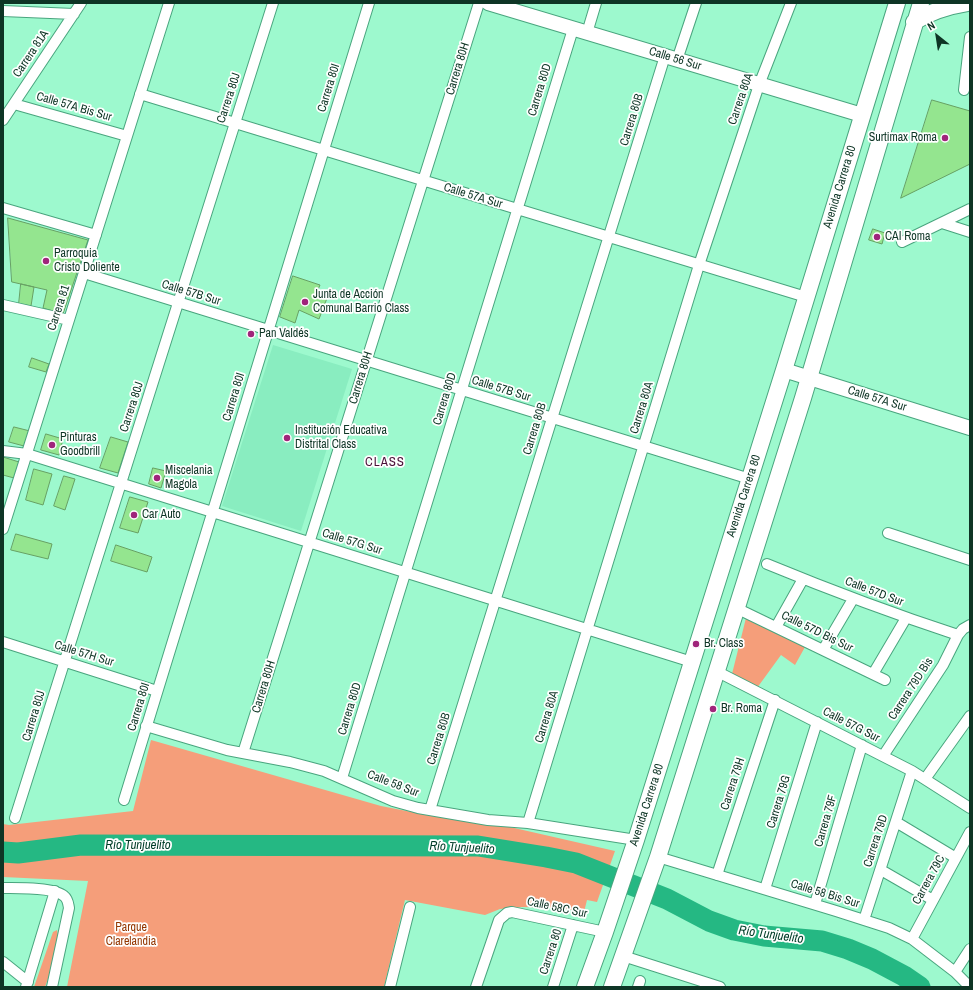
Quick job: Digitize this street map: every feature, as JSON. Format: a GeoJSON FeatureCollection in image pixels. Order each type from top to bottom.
{"type":"FeatureCollection","features":[{"type":"Feature","properties":{"kind":"main road","name":"Avenida Carrera 80"},"geometry":{"type":"LineString","coordinates":[[585,987],[630,859],[784,370],[897,3]]}},
{"type":"Feature","properties":{"kind":"main road","name":"Avenida Carrera 80"},"geometry":{"type":"LineString","coordinates":[[612,987],[656,862],[809,378],[914,22],[921,3]]}},
{"type":"Feature","properties":{"kind":"main road"},"geometry":{"type":"LineString","coordinates":[[914,22],[935,10],[970,3]]}},
{"type":"Feature","properties":{"kind":"street","name":"Carrera 81A"},"geometry":{"type":"LineString","coordinates":[[3,120],[81,3]]}},
{"type":"Feature","properties":{"kind":"street","name":"Carrera 81"},"geometry":{"type":"LineString","coordinates":[[3,529],[169,3]]}},
{"type":"Feature","properties":{"kind":"street","name":"Carrera 80J"},"geometry":{"type":"LineString","coordinates":[[15,818],[273,3]]}},
{"type":"Feature","properties":{"kind":"street","name":"Carrera 80I"},"geometry":{"type":"LineString","coordinates":[[124,800],[369,3]]}},
{"type":"Feature","properties":{"kind":"street","name":"Carrera 80H"},"geometry":{"type":"LineString","coordinates":[[243,753],[479,3]]}},
{"type":"Feature","properties":{"kind":"street","name":"Calle 56 Sur"},"geometry":{"type":"LineString","coordinates":[[488,3],[514,7],[573,29],[862,115]]}},
{"type":"Feature","properties":{"kind":"street"},"geometry":{"type":"LineString","coordinates":[[586,33],[596,3]]}},
{"type":"Feature","properties":{"kind":"street","name":"Carrera 80B"},"geometry":{"type":"LineString","coordinates":[[430,810],[609,237],[671,58],[696,3]]}},
{"type":"Feature","properties":{"kind":"street","name":"Carrera 80A"},"geometry":{"type":"LineString","coordinates":[[528,823],[699,265],[760,85],[791,3]]}},
{"type":"Feature","properties":{"kind":"street"},"geometry":{"type":"LineString","coordinates":[[3,11],[74,14]]}},
{"type":"Feature","properties":{"kind":"street","name":"Carrera 80D"},"geometry":{"type":"LineString","coordinates":[[342,778],[573,29]]}},
{"type":"Feature","properties":{"kind":"street"},"geometry":{"type":"LineString","coordinates":[[964,90],[970,37]]}},
{"type":"Feature","properties":{"kind":"street","name":"Calle 57A Sur"},"geometry":{"type":"LineString","coordinates":[[140,94],[806,298]]}},
{"type":"Feature","properties":{"kind":"street","name":"Calle 57A Bis Sur"},"geometry":{"type":"LineString","coordinates":[[14,104],[127,136]]}},
{"type":"Feature","properties":{"kind":"street"},"geometry":{"type":"LineString","coordinates":[[3,208],[96,235]]}},
{"type":"Feature","properties":{"kind":"street"},"geometry":{"type":"LineString","coordinates":[[902,242],[970,209]]}},
{"type":"Feature","properties":{"kind":"street"},"geometry":{"type":"LineString","coordinates":[[942,223],[970,232]]}},
{"type":"Feature","properties":{"kind":"street","name":"Calle 57B Sur"},"geometry":{"type":"LineString","coordinates":[[84,273],[750,479]]}},
{"type":"Feature","properties":{"kind":"street"},"geometry":{"type":"LineString","coordinates":[[3,299],[3,305],[69,320]]}},
{"type":"Feature","properties":{"kind":"street","name":"Calle 57A Sur"},"geometry":{"type":"LineString","coordinates":[[784,370],[970,428]]}},
{"type":"Feature","properties":{"kind":"street","name":"Calle 57G Sur"},"geometry":{"type":"LineString","coordinates":[[3,451],[27,454],[692,662]]}},
{"type":"Feature","properties":{"kind":"street"},"geometry":{"type":"LineString","coordinates":[[888,533],[970,560]]}},
{"type":"Feature","properties":{"kind":"street","name":"Calle 57D Sur"},"geometry":{"type":"LineString","coordinates":[[767,564],[853,599],[958,636]]}},
{"type":"Feature","properties":{"kind":"street"},"geometry":{"type":"LineString","coordinates":[[776,627],[803,578]]}},
{"type":"Feature","properties":{"kind":"street"},"geometry":{"type":"LineString","coordinates":[[823,650],[853,599]]}},
{"type":"Feature","properties":{"kind":"street","name":"Calle 57D Bis Sur"},"geometry":{"type":"LineString","coordinates":[[736,608],[885,680]]}},
{"type":"Feature","properties":{"kind":"street"},"geometry":{"type":"LineString","coordinates":[[873,674],[906,618]]}},
{"type":"Feature","properties":{"kind":"street"},"geometry":{"type":"LineString","coordinates":[[958,636],[970,625]]}},
{"type":"Feature","properties":{"kind":"street","name":"Carrera 79D Bis"},"geometry":{"type":"LineString","coordinates":[[883,756],[943,665],[958,636]]}},
{"type":"Feature","properties":{"kind":"street","name":"Calle 57H Sur"},"geometry":{"type":"LineString","coordinates":[[3,642],[157,691]]}},
{"type":"Feature","properties":{"kind":"street","name":"Calle 57G Sur"},"geometry":{"type":"LineString","coordinates":[[716,671],[912,771],[970,808]]}},
{"type":"Feature","properties":{"kind":"street","name":"Carrera 79H"},"geometry":{"type":"LineString","coordinates":[[717,875],[775,700]]}},
{"type":"Feature","properties":{"kind":"street"},"geometry":{"type":"LineString","coordinates":[[925,779],[970,716]]}},
{"type":"Feature","properties":{"kind":"street","name":"Carrera 79G"},"geometry":{"type":"LineString","coordinates":[[765,890],[817,722]]}},
{"type":"Feature","properties":{"kind":"street","name":"Calle 58 Sur"},"geometry":{"type":"LineString","coordinates":[[146,726],[226,750],[290,762],[324,771],[393,800],[430,810],[488,820],[528,823],[636,840]]}},
{"type":"Feature","properties":{"kind":"street","name":"Carrera 79F"},"geometry":{"type":"LineString","coordinates":[[815,904],[862,745]]}},
{"type":"Feature","properties":{"kind":"street","name":"Carrera 79D"},"geometry":{"type":"LineString","coordinates":[[864,920],[912,771]]}},
{"type":"Feature","properties":{"kind":"street"},"geometry":{"type":"LineString","coordinates":[[896,822],[962,853]]}},
{"type":"Feature","properties":{"kind":"street","name":"Carrera 79C"},"geometry":{"type":"LineString","coordinates":[[912,939],[933,900],[962,853],[970,832]]}},
{"type":"Feature","properties":{"kind":"street","name":"Calle 58 Bis Sur"},"geometry":{"type":"LineString","coordinates":[[656,862],[717,875],[889,928],[912,939],[955,972],[970,987]]}},
{"type":"Feature","properties":{"kind":"street"},"geometry":{"type":"LineString","coordinates":[[880,870],[933,900]]}},
{"type":"Feature","properties":{"kind":"street"},"geometry":{"type":"LineString","coordinates":[[3,888],[55,891],[65,896],[68,900],[69,908],[52,987]]}},
{"type":"Feature","properties":{"kind":"street"},"geometry":{"type":"LineString","coordinates":[[3,962],[27,985],[55,891]]}},
{"type":"Feature","properties":{"kind":"street"},"geometry":{"type":"LineString","coordinates":[[390,987],[410,907]]}},
{"type":"Feature","properties":{"kind":"street","name":"Calle 58C Sur"},"geometry":{"type":"LineString","coordinates":[[476,987],[499,920],[506,913],[512,912],[605,932]]}},
{"type":"Feature","properties":{"kind":"street","name":"Carrera 80"},"geometry":{"type":"LineString","coordinates":[[553,987],[573,925]]}},
{"type":"Feature","properties":{"kind":"street"},"geometry":{"type":"LineString","coordinates":[[955,972],[970,949]]}},
{"type":"Feature","properties":{"kind":"street"},"geometry":{"type":"LineString","coordinates":[[623,956],[708,985],[720,987]]}},
{"type":"Feature","properties":{"kind":"shaded area","name":"Institución Educativa Distrital Class"},"geometry":{"type":"Polygon","coordinates":[[[273,345],[352,369],[301,531],[222,506],[273,345]]]}},
{"type":"Feature","properties":{"kind":"green space"},"geometry":{"type":"Polygon","coordinates":[[[746,618],[805,647],[795,665],[781,655],[757,688],[732,674],[746,618]]]}},
{"type":"Feature","properties":{"kind":"green space","name":"Parque Clarelandia"},"geometry":{"type":"Polygon","coordinates":[[[151,740],[381,806],[432,816],[462,818],[488,822],[615,851],[597,902],[587,900],[584,912],[560,908],[523,907],[500,909],[485,915],[405,900],[384,987],[67,987],[88,881],[3,877],[3,824],[9,825],[133,811],[151,740]]]}},
{"type":"Feature","properties":{"kind":"green space"},"geometry":{"type":"Polygon","coordinates":[[[57,930],[58,935],[50,973],[45,987],[34,987],[53,932],[57,930]]]}},
{"type":"Feature","properties":{"kind":"building","name":"Surtimax Roma"},"geometry":{"type":"Polygon","coordinates":[[[932,100],[970,111],[970,164],[901,198],[932,100]]]}},
{"type":"Feature","properties":{"kind":"building","name":"Parroquia Cristo Doliente"},"geometry":{"type":"Polygon","coordinates":[[[8,218],[88,240],[63,314],[43,308],[47,290],[12,282],[8,218]]]}},
{"type":"Feature","properties":{"kind":"building","name":"CAI Roma"},"geometry":{"type":"Polygon","coordinates":[[[873,229],[885,233],[882,244],[869,240],[873,229]]]}},
{"type":"Feature","properties":{"kind":"building","name":"Junta de Acción Comunal Barrio Class"},"geometry":{"type":"Polygon","coordinates":[[[293,276],[320,285],[317,292],[322,294],[322,291],[329,293],[319,319],[299,310],[295,323],[280,317],[293,276]]]}},
{"type":"Feature","properties":{"kind":"building"},"geometry":{"type":"Polygon","coordinates":[[[21,284],[34,287],[31,306],[19,304],[21,284]]]}},
{"type":"Feature","properties":{"kind":"building"},"geometry":{"type":"Polygon","coordinates":[[[32,358],[49,364],[46,372],[29,367],[32,358]]]}},
{"type":"Feature","properties":{"kind":"building"},"geometry":{"type":"Polygon","coordinates":[[[14,427],[30,431],[24,446],[9,442],[14,427]]]}},
{"type":"Feature","properties":{"kind":"building","name":"Pinturas Goodbrill"},"geometry":{"type":"Polygon","coordinates":[[[46,434],[63,439],[59,455],[41,450],[46,434]]]}},
{"type":"Feature","properties":{"kind":"building"},"geometry":{"type":"Polygon","coordinates":[[[111,437],[128,442],[118,473],[100,468],[111,437]]]}},
{"type":"Feature","properties":{"kind":"building"},"geometry":{"type":"Polygon","coordinates":[[[3,457],[19,462],[14,478],[3,475],[3,457]]]}},
{"type":"Feature","properties":{"kind":"building","name":"Miscelania Magola"},"geometry":{"type":"Polygon","coordinates":[[[153,468],[166,471],[161,488],[149,484],[153,468]]]}},
{"type":"Feature","properties":{"kind":"building"},"geometry":{"type":"Polygon","coordinates":[[[34,469],[52,474],[43,505],[26,500],[34,469]]]}},
{"type":"Feature","properties":{"kind":"building"},"geometry":{"type":"Polygon","coordinates":[[[64,476],[75,479],[65,510],[54,506],[64,476]]]}},
{"type":"Feature","properties":{"kind":"building","name":"Car Auto"},"geometry":{"type":"Polygon","coordinates":[[[130,497],[148,502],[138,533],[120,528],[130,497]]]}},
{"type":"Feature","properties":{"kind":"building"},"geometry":{"type":"Polygon","coordinates":[[[16,534],[52,544],[48,559],[11,550],[16,534]]]}},
{"type":"Feature","properties":{"kind":"building"},"geometry":{"type":"Polygon","coordinates":[[[116,545],[152,557],[147,572],[111,561],[116,545]]]}},
{"type":"Feature","properties":{"kind":"waterway","name":"Río Tunjuelito"},"geometry":{"type":"LineString","coordinates":[[3,852],[18,853],[81,845],[478,846],[576,863],[667,899],[709,921],[734,930],[764,936],[822,941],[848,949],[872,959],[904,976],[920,987]]}},
{"type":"Feature","properties":{"kind":"place","name":"Surtimax Roma"},"geometry":{"type":"Point","coordinates":[945,138]}},
{"type":"Feature","properties":{"kind":"place","name":"CAI Roma"},"geometry":{"type":"Point","coordinates":[877,237]}},
{"type":"Feature","properties":{"kind":"place","name":"Parroquia Cristo Doliente"},"geometry":{"type":"Point","coordinates":[46,261]}},
{"type":"Feature","properties":{"kind":"place","name":"Junta de Acción Comunal Barrio Class"},"geometry":{"type":"Point","coordinates":[305,302]}},
{"type":"Feature","properties":{"kind":"place","name":"Pan Valdés"},"geometry":{"type":"Point","coordinates":[251,334]}},
{"type":"Feature","properties":{"kind":"place","name":"Institución Educativa Distrital Class"},"geometry":{"type":"Point","coordinates":[287,438]}},
{"type":"Feature","properties":{"kind":"place","name":"Pinturas Goodbrill"},"geometry":{"type":"Point","coordinates":[52,445]}},
{"type":"Feature","properties":{"kind":"place","name":"Miscelania Magola"},"geometry":{"type":"Point","coordinates":[157,478]}},
{"type":"Feature","properties":{"kind":"place","name":"Car Auto"},"geometry":{"type":"Point","coordinates":[134,515]}},
{"type":"Feature","properties":{"kind":"place","name":"Br. Class"},"geometry":{"type":"Point","coordinates":[696,644]}},
{"type":"Feature","properties":{"kind":"place","name":"Br. Roma"},"geometry":{"type":"Point","coordinates":[713,709]}},
{"type":"Feature","properties":{"kind":"district","name":"CLASS"},"geometry":{"type":"Point","coordinates":[385,463]}}]}
